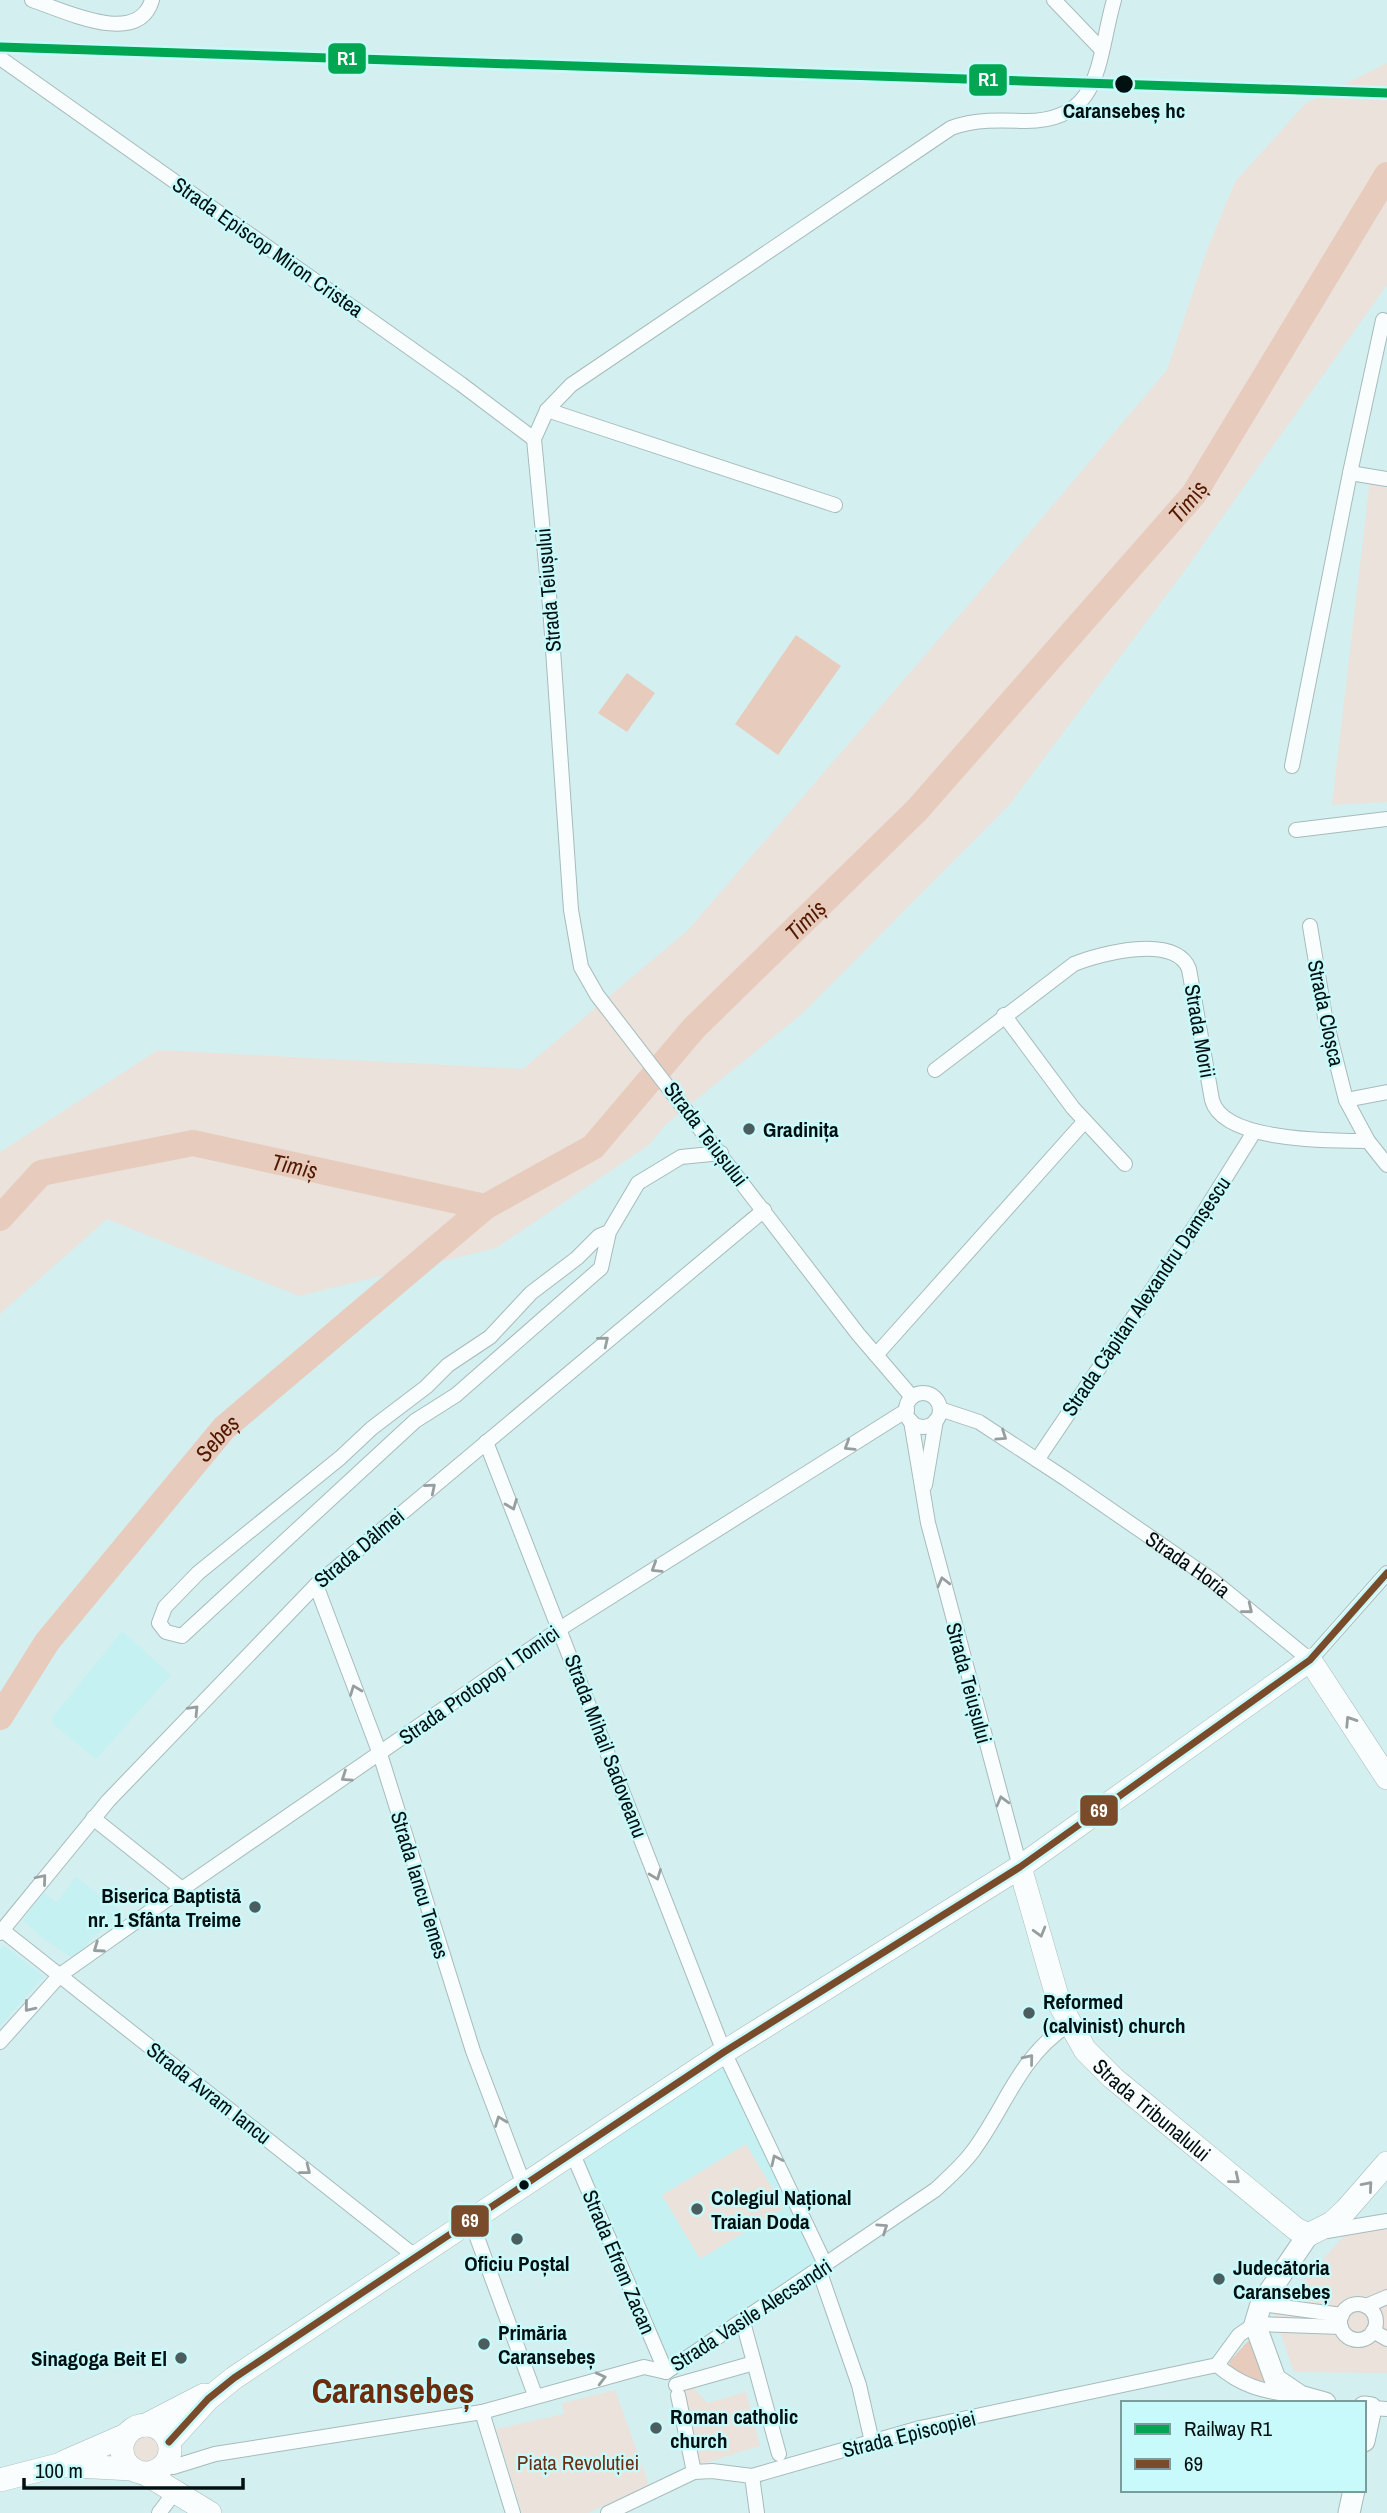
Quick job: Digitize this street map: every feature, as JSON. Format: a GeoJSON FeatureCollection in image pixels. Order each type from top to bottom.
{"type":"FeatureCollection","features":[{"type":"Feature","properties":{"kind":"main road","name":"Strada Horia"},"geometry":{"type":"LineString","coordinates":[[1310,1660],[1387,1778]]}},
{"type":"Feature","properties":{"kind":"main road"},"geometry":{"type":"LineString","coordinates":[[0,2480],[58,2465],[219,2388],[724,2052],[1020,1867],[1310,1660]]}},
{"type":"Feature","properties":{"kind":"main road","name":"Strada Tribunalului"},"geometry":{"type":"LineString","coordinates":[[1020,1867],[1051,1978],[1069,2024],[1085,2050],[1102,2068],[1296,2229],[1308,2235]]}},
{"type":"Feature","properties":{"kind":"main road"},"geometry":{"type":"LineString","coordinates":[[1308,2235],[1332,2223],[1387,2163]]}},
{"type":"Feature","properties":{"kind":"main road"},"geometry":{"type":"LineString","coordinates":[[58,2465],[139,2471],[160,2469],[219,2388]]}},
{"type":"Feature","properties":{"kind":"main road"},"geometry":{"type":"LineString","coordinates":[[136,2430],[160,2430],[170,2455],[179,2496]]}},
{"type":"Feature","properties":{"kind":"main road"},"geometry":{"type":"LineString","coordinates":[[136,2430],[122,2450],[139,2471],[210,2513]]}},
{"type":"Feature","properties":{"kind":"street"},"geometry":{"type":"LineString","coordinates":[[32,0],[105,24],[131,24],[149,9],[152,0]]}},
{"type":"Feature","properties":{"kind":"street"},"geometry":{"type":"LineString","coordinates":[[1054,0],[1101,49]]}},
{"type":"Feature","properties":{"kind":"street","name":"Strada Teiușului"},"geometry":{"type":"LineString","coordinates":[[1020,1867],[956,1633],[924,1497],[910,1409],[876,1355],[606,1006],[581,967],[571,911],[551,619],[534,439],[547,410],[571,385],[951,128],[967,122],[1063,117],[1082,102],[1091,89],[1114,0]]}},
{"type":"Feature","properties":{"kind":"street","name":"Strada Episcop Miron Cristea"},"geometry":{"type":"LineString","coordinates":[[0,58],[461,384],[534,439]]}},
{"type":"Feature","properties":{"kind":"street"},"geometry":{"type":"LineString","coordinates":[[1292,766],[1383,320]]}},
{"type":"Feature","properties":{"kind":"street"},"geometry":{"type":"LineString","coordinates":[[547,410],[835,505]]}},
{"type":"Feature","properties":{"kind":"street"},"geometry":{"type":"LineString","coordinates":[[1350,473],[1387,479]]}},
{"type":"Feature","properties":{"kind":"street"},"geometry":{"type":"LineString","coordinates":[[1296,830],[1387,819]]}},
{"type":"Feature","properties":{"kind":"street","name":"Strada Cloșca"},"geometry":{"type":"LineString","coordinates":[[1310,926],[1325,1017],[1346,1100]]}},
{"type":"Feature","properties":{"kind":"street","name":"Strada Morii"},"geometry":{"type":"LineString","coordinates":[[935,1070],[1074,964],[1096,955],[1172,950],[1185,959],[1189,969],[1214,1107],[1224,1117],[1254,1132],[1368,1142]]}},
{"type":"Feature","properties":{"kind":"street"},"geometry":{"type":"LineString","coordinates":[[1004,1015],[1084,1122],[1125,1164]]}},
{"type":"Feature","properties":{"kind":"street"},"geometry":{"type":"LineString","coordinates":[[1385,1159],[1368,1142],[1346,1100],[1387,1092]]}},
{"type":"Feature","properties":{"kind":"street"},"geometry":{"type":"LineString","coordinates":[[876,1355],[1084,1122]]}},
{"type":"Feature","properties":{"kind":"street","name":"Strada Căpitan Alexandru Damșescu"},"geometry":{"type":"LineString","coordinates":[[1037,1460],[1192,1231],[1254,1132]]}},
{"type":"Feature","properties":{"kind":"street"},"geometry":{"type":"LineString","coordinates":[[609,1232],[599,1236],[577,1258],[531,1293],[490,1338],[448,1365],[426,1388],[372,1428],[340,1458],[198,1573],[165,1607],[159,1623],[166,1632],[182,1636],[415,1421],[456,1395],[601,1268],[609,1232],[638,1183],[681,1157],[721,1153]]}},
{"type":"Feature","properties":{"kind":"street","name":"Strada Dâlmei"},"geometry":{"type":"LineString","coordinates":[[1,1932],[93,1818],[316,1585],[764,1210]]}},
{"type":"Feature","properties":{"kind":"street"},"geometry":{"type":"LineString","coordinates":[[928,1394],[936,1399],[938,1415],[923,1426],[910,1409],[928,1394]]}},
{"type":"Feature","properties":{"kind":"street","name":"Strada Protopop I Tomici"},"geometry":{"type":"LineString","coordinates":[[0,2042],[60,1975],[182,1889],[561,1629],[910,1409]]}},
{"type":"Feature","properties":{"kind":"street","name":"Strada Teiușului"},"geometry":{"type":"LineString","coordinates":[[924,1497],[938,1415]]}},
{"type":"Feature","properties":{"kind":"street","name":"Strada Horia"},"geometry":{"type":"LineString","coordinates":[[938,1415],[979,1422],[1037,1460],[1211,1579],[1310,1660]]}},
{"type":"Feature","properties":{"kind":"street","name":"Strada Mihail Sadoveanu"},"geometry":{"type":"LineString","coordinates":[[486,1442],[724,2052],[823,2268],[859,2385],[872,2442]]}},
{"type":"Feature","properties":{"kind":"street"},"geometry":{"type":"LineString","coordinates":[[1310,1660],[1387,1573]]}},
{"type":"Feature","properties":{"kind":"street","name":"Strada Iancu Temes"},"geometry":{"type":"LineString","coordinates":[[316,1585],[380,1754],[472,2051],[524,2185]]}},
{"type":"Feature","properties":{"kind":"street"},"geometry":{"type":"LineString","coordinates":[[93,1818],[182,1889]]}},
{"type":"Feature","properties":{"kind":"street","name":"Strada Avram Iancu"},"geometry":{"type":"LineString","coordinates":[[1,1932],[60,1975],[416,2257]]}},
{"type":"Feature","properties":{"kind":"street","name":"Strada Vasile Alecsandri"},"geometry":{"type":"LineString","coordinates":[[170,2455],[215,2454],[481,2412],[644,2367],[666,2372],[913,2208],[958,2169],[985,2133],[1021,2068],[1050,2037],[1069,2024]]}},
{"type":"Feature","properties":{"kind":"street","name":"Strada Efrem Zacan"},"geometry":{"type":"LineString","coordinates":[[572,2152],[666,2372]]}},
{"type":"Feature","properties":{"kind":"street"},"geometry":{"type":"LineString","coordinates":[[471,2221],[535,2395]]}},
{"type":"Feature","properties":{"kind":"street"},"geometry":{"type":"LineString","coordinates":[[1318,2401],[1255,2388],[1235,2381],[1217,2365],[1258,2314],[1308,2235],[1387,2221]]}},
{"type":"Feature","properties":{"kind":"street"},"geometry":{"type":"LineString","coordinates":[[1342,2321],[1355,2305],[1366,2306],[1387,2297]]}},
{"type":"Feature","properties":{"kind":"street"},"geometry":{"type":"LineString","coordinates":[[1342,2321],[1348,2336],[1359,2340],[1373,2331],[1376,2320],[1366,2306]]}},
{"type":"Feature","properties":{"kind":"street"},"geometry":{"type":"LineString","coordinates":[[1258,2314],[1342,2321]]}},
{"type":"Feature","properties":{"kind":"street"},"geometry":{"type":"LineString","coordinates":[[1258,2314],[1342,2321]]}},
{"type":"Feature","properties":{"kind":"street"},"geometry":{"type":"LineString","coordinates":[[1258,2314],[1275,2379],[1300,2396]]}},
{"type":"Feature","properties":{"kind":"street"},"geometry":{"type":"LineString","coordinates":[[743,2322],[779,2455]]}},
{"type":"Feature","properties":{"kind":"street"},"geometry":{"type":"LineString","coordinates":[[1373,2331],[1387,2339]]}},
{"type":"Feature","properties":{"kind":"street"},"geometry":{"type":"LineString","coordinates":[[694,2472],[677,2390],[754,2363]]}},
{"type":"Feature","properties":{"kind":"street","name":"Strada Episcopiei"},"geometry":{"type":"LineString","coordinates":[[608,2513],[694,2472],[712,2470],[752,2476],[920,2428],[1217,2365]]}},
{"type":"Feature","properties":{"kind":"street"},"geometry":{"type":"LineString","coordinates":[[1366,2434],[1374,2408]]}},
{"type":"Feature","properties":{"kind":"street"},"geometry":{"type":"LineString","coordinates":[[481,2412],[513,2513]]}},
{"type":"Feature","properties":{"kind":"street"},"geometry":{"type":"LineString","coordinates":[[752,2476],[757,2513]]}},
{"type":"Feature","properties":{"kind":"street"},"geometry":{"type":"LineString","coordinates":[[1349,2513],[1354,2492]]}},
{"type":"Feature","properties":{"kind":"street"},"geometry":{"type":"LineString","coordinates":[[159,2513],[179,2496]]}},
{"type":"Feature","properties":{"kind":"shaded area"},"geometry":{"type":"Polygon","coordinates":[[[796,635],[841,666],[778,755],[735,724],[796,635]]]}},
{"type":"Feature","properties":{"kind":"shaded area"},"geometry":{"type":"Polygon","coordinates":[[[627,673],[655,693],[627,732],[598,713],[627,673]]]}},
{"type":"Feature","properties":{"kind":"shaded area"},"geometry":{"type":"Polygon","coordinates":[[[122,1631],[171,1675],[96,1759],[53,1724],[52,1718],[122,1631]]]}},
{"type":"Feature","properties":{"kind":"shaded area"},"geometry":{"type":"Polygon","coordinates":[[[76,1877],[122,1912],[92,1938],[74,1959],[41,1937],[23,1920],[43,1893],[57,1902],[76,1877]]]}},
{"type":"Feature","properties":{"kind":"shaded area"},"geometry":{"type":"Polygon","coordinates":[[[3,1945],[44,1976],[0,2026],[0,1949],[3,1945]]]}},
{"type":"Feature","properties":{"kind":"shaded area","name":"Colegiul Național Traian Doda"},"geometry":{"type":"Polygon","coordinates":[[[724,2052],[826,2266],[666,2372],[572,2152],[724,2052]]]}},
{"type":"Feature","properties":{"kind":"shaded area"},"geometry":{"type":"Polygon","coordinates":[[[1248,2341],[1257,2343],[1267,2376],[1263,2381],[1246,2380],[1243,2374],[1232,2372],[1229,2362],[1248,2341]]]}},
{"type":"Feature","properties":{"kind":"green space"},"geometry":{"type":"Polygon","coordinates":[[[1387,63],[1387,285],[1183,573],[1009,805],[803,1013],[665,1125],[649,1145],[496,1248],[299,1296],[107,1219],[0,1314],[0,1152],[158,1050],[523,1069],[688,930],[1167,370],[1207,250],[1235,182],[1305,104],[1387,63]]]}},
{"type":"Feature","properties":{"kind":"green space"},"geometry":{"type":"Polygon","coordinates":[[[1370,480],[1387,483],[1387,802],[1332,805],[1370,480]]]}},
{"type":"Feature","properties":{"kind":"green space"},"geometry":{"type":"Polygon","coordinates":[[[746,2144],[784,2208],[700,2259],[662,2195],[746,2144]]]}},
{"type":"Feature","properties":{"kind":"green space"},"geometry":{"type":"Polygon","coordinates":[[[1351,2228],[1387,2230],[1387,2373],[1294,2372],[1274,2314],[1351,2228]]]}},
{"type":"Feature","properties":{"kind":"green space"},"geometry":{"type":"Polygon","coordinates":[[[692,2386],[707,2403],[746,2392],[760,2446],[698,2465],[679,2390],[692,2386]]]}},
{"type":"Feature","properties":{"kind":"green space","name":"Piața Revoluției"},"geometry":{"type":"Polygon","coordinates":[[[615,2390],[649,2485],[588,2513],[522,2513],[496,2429],[564,2414],[562,2403],[615,2390]]]}},
{"type":"Feature","properties":{"kind":"green space"},"geometry":{"type":"Polygon","coordinates":[[[146,2436],[155,2440],[159,2449],[155,2458],[146,2462],[137,2458],[133,2449],[137,2440],[146,2436]]]}},
{"type":"Feature","properties":{"kind":"waterway","name":"Timiș"},"geometry":{"type":"LineString","coordinates":[[0,1717],[47,1642],[224,1428],[485,1207],[593,1147],[694,1028],[917,810],[1194,494],[1387,175]]}},
{"type":"Feature","properties":{"kind":"waterway","name":"Timiș"},"geometry":{"type":"LineString","coordinates":[[0,1218],[41,1173],[193,1143],[485,1207]]}},
{"type":"Feature","properties":{"kind":"rail line","name":"R1"},"geometry":{"type":"LineString","coordinates":[[0,47],[1387,93]]}},
{"type":"Feature","properties":{"kind":"transit line","name":"69"},"geometry":{"type":"LineString","coordinates":[[169,2442],[208,2399],[234,2378],[724,2052],[1020,1867],[1310,1660],[1387,1573]]}},
{"type":"Feature","properties":{"kind":"place","name":"Caransebeș hc"},"geometry":{"type":"Point","coordinates":[1124,84]}},
{"type":"Feature","properties":{"kind":"place","name":"Gradinița"},"geometry":{"type":"Point","coordinates":[749,1129]}},
{"type":"Feature","properties":{"kind":"place","name":"Biserica Baptistă nr. 1 Sfânta Treime"},"geometry":{"type":"Point","coordinates":[255,1907]}},
{"type":"Feature","properties":{"kind":"place","name":"Reformed (calvinist) church"},"geometry":{"type":"Point","coordinates":[1029,2013]}},
{"type":"Feature","properties":{"kind":"place","name":"Colegiul Național Traian Doda"},"geometry":{"type":"Point","coordinates":[697,2209]}},
{"type":"Feature","properties":{"kind":"place","name":"Oficiu Poștal"},"geometry":{"type":"Point","coordinates":[517,2239]}},
{"type":"Feature","properties":{"kind":"place","name":"Judecătoria Caransebeș"},"geometry":{"type":"Point","coordinates":[1219,2279]}},
{"type":"Feature","properties":{"kind":"place","name":"Primăria Caransebeș"},"geometry":{"type":"Point","coordinates":[484,2344]}},
{"type":"Feature","properties":{"kind":"place","name":"Sinagoga Beit El"},"geometry":{"type":"Point","coordinates":[181,2358]}},
{"type":"Feature","properties":{"kind":"place","name":"Roman catholic church"},"geometry":{"type":"Point","coordinates":[656,2428]}},
{"type":"Feature","properties":{"kind":"district","name":"Caransebeș"},"geometry":{"type":"Point","coordinates":[393,2390]}},
{"type":"Feature","properties":{"kind":"water label","name":"Sebeș"},"geometry":{"type":"Point","coordinates":[218,1439]}}]}
